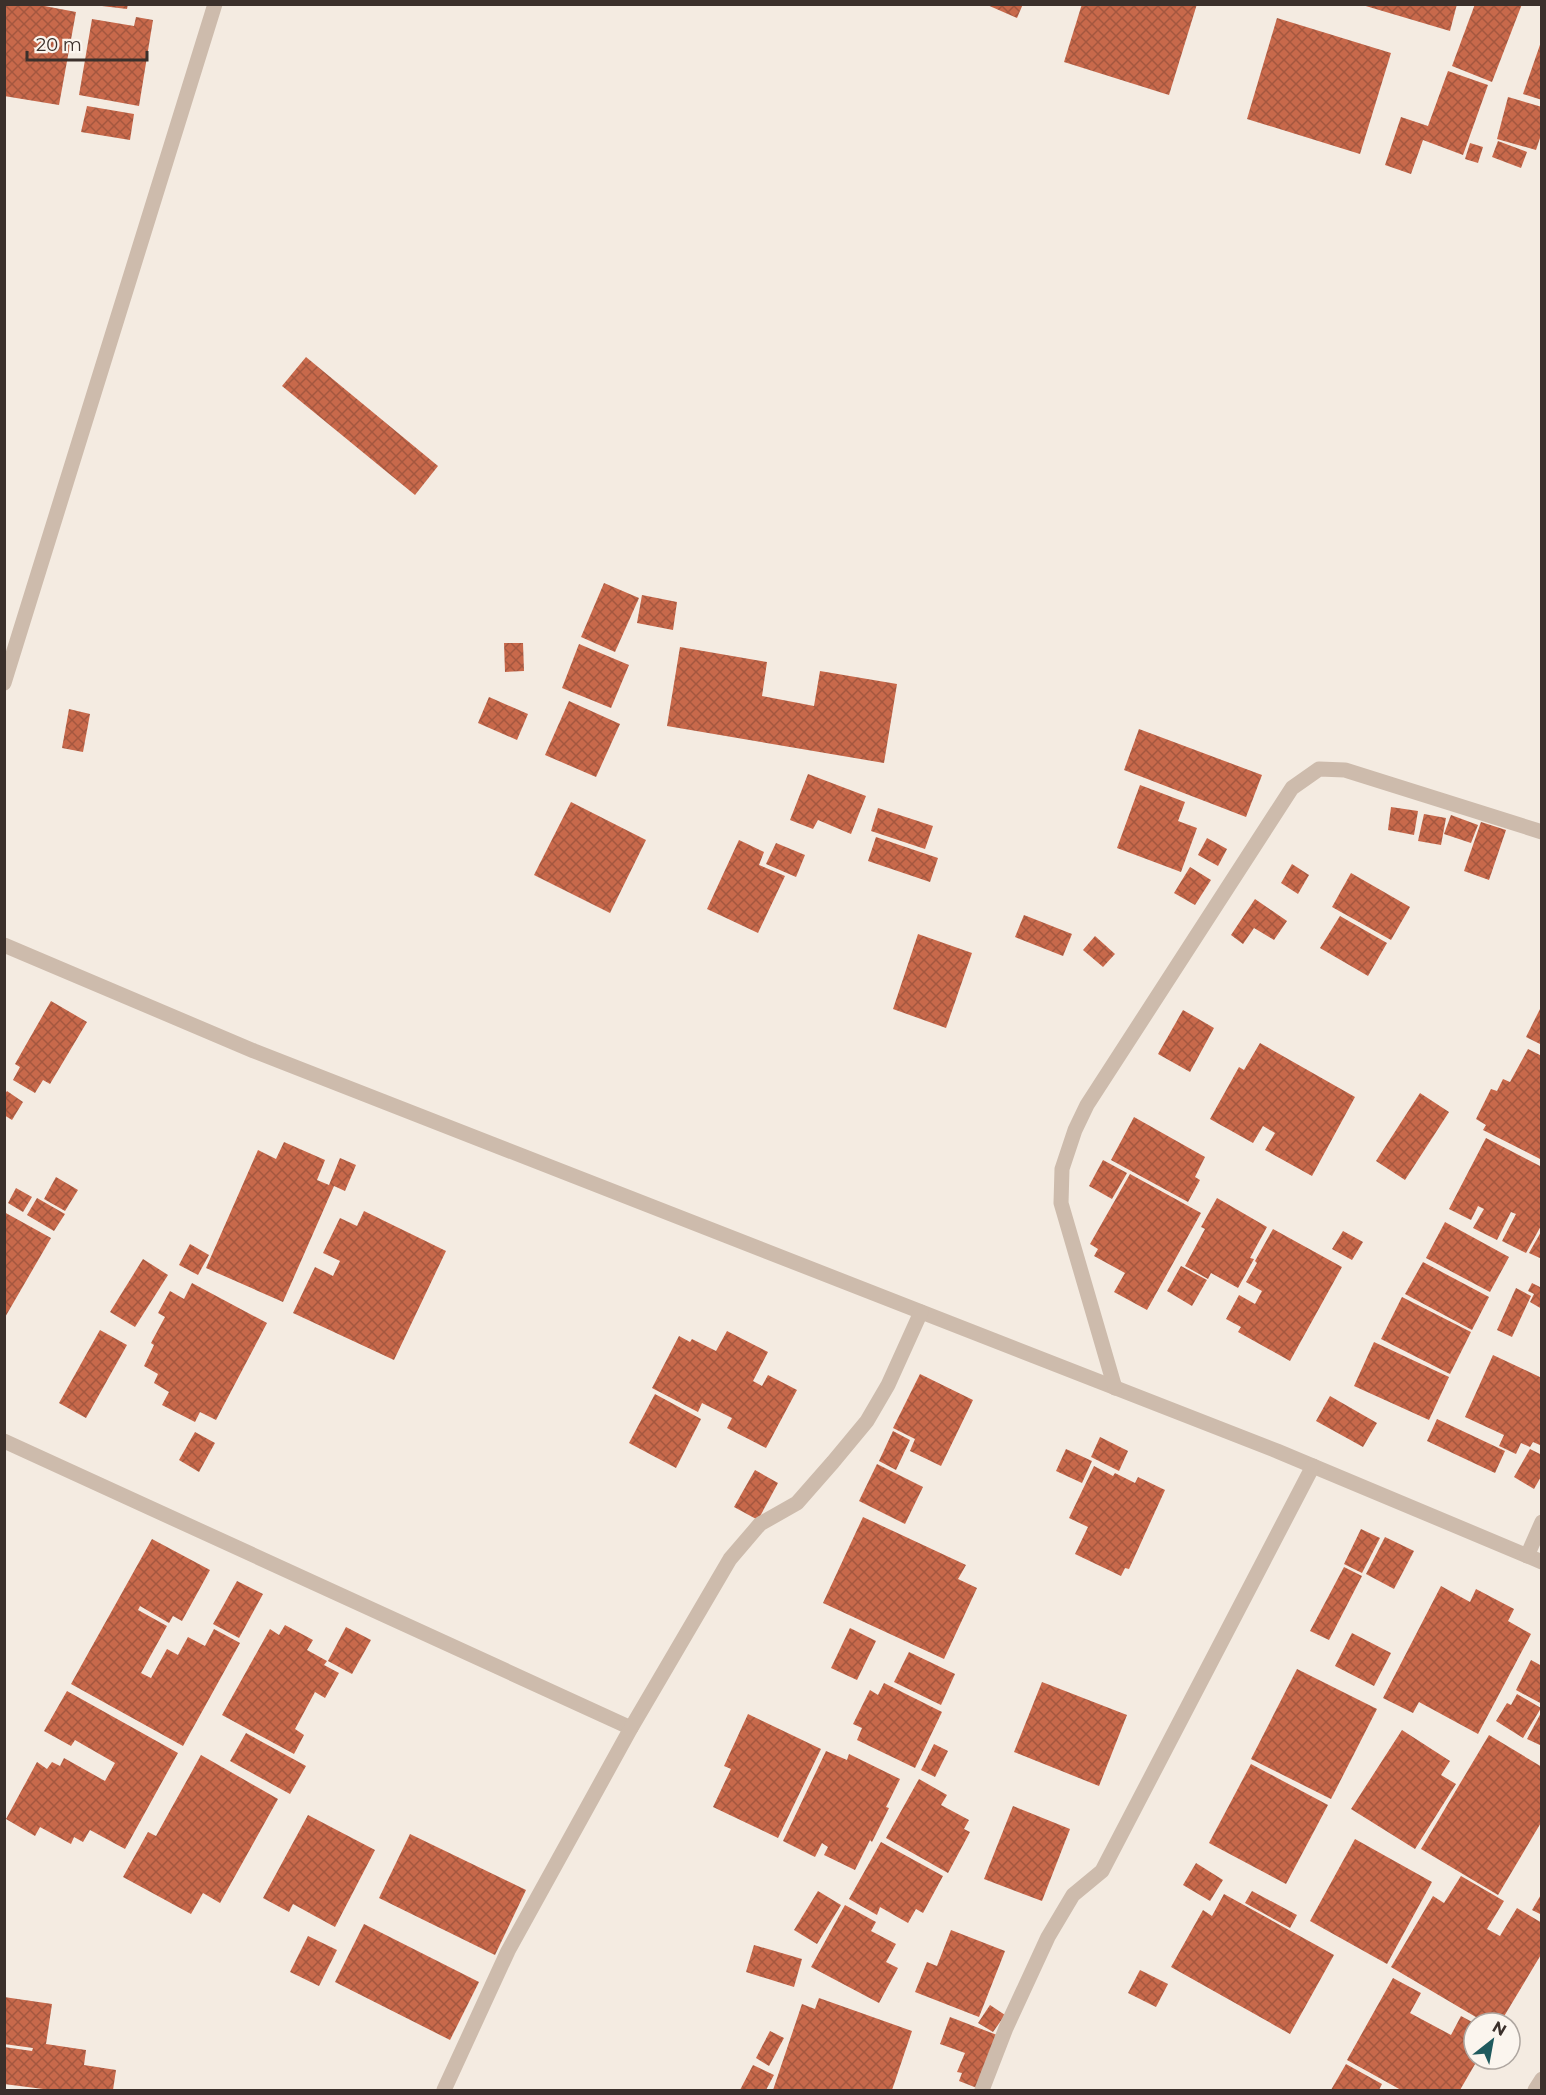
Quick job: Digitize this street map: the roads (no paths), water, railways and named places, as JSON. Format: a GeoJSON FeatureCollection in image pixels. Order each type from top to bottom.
{"type":"FeatureCollection","features":[{"type":"Feature","properties":{"kind":"street"},"geometry":{"type":"LineString","coordinates":[[4,683],[215,4]]}},
{"type":"Feature","properties":{"kind":"street"},"geometry":{"type":"LineString","coordinates":[[1114,1388],[1060,1203],[1062,1169],[1075,1130],[1087,1105],[1292,789],[1319,769],[1346,770],[1542,832]]}},
{"type":"Feature","properties":{"kind":"street"},"geometry":{"type":"LineString","coordinates":[[5,944],[254,1051],[1313,1466],[1534,1559],[1542,1522]]}},
{"type":"Feature","properties":{"kind":"street"},"geometry":{"type":"LineString","coordinates":[[444,2091],[508,1951],[631,1728],[730,1559],[760,1524],[797,1503],[867,1421],[888,1385],[921,1312]]}},
{"type":"Feature","properties":{"kind":"street"},"geometry":{"type":"LineString","coordinates":[[4,1441],[631,1728]]}},
{"type":"Feature","properties":{"kind":"street"},"geometry":{"type":"LineString","coordinates":[[982,2091],[1006,2028],[1048,1937],[1073,1895],[1102,1871],[1313,1466]]}},
{"type":"Feature","properties":{"kind":"street"},"geometry":{"type":"LineString","coordinates":[[1535,2091],[1542,2079]]}}]}
